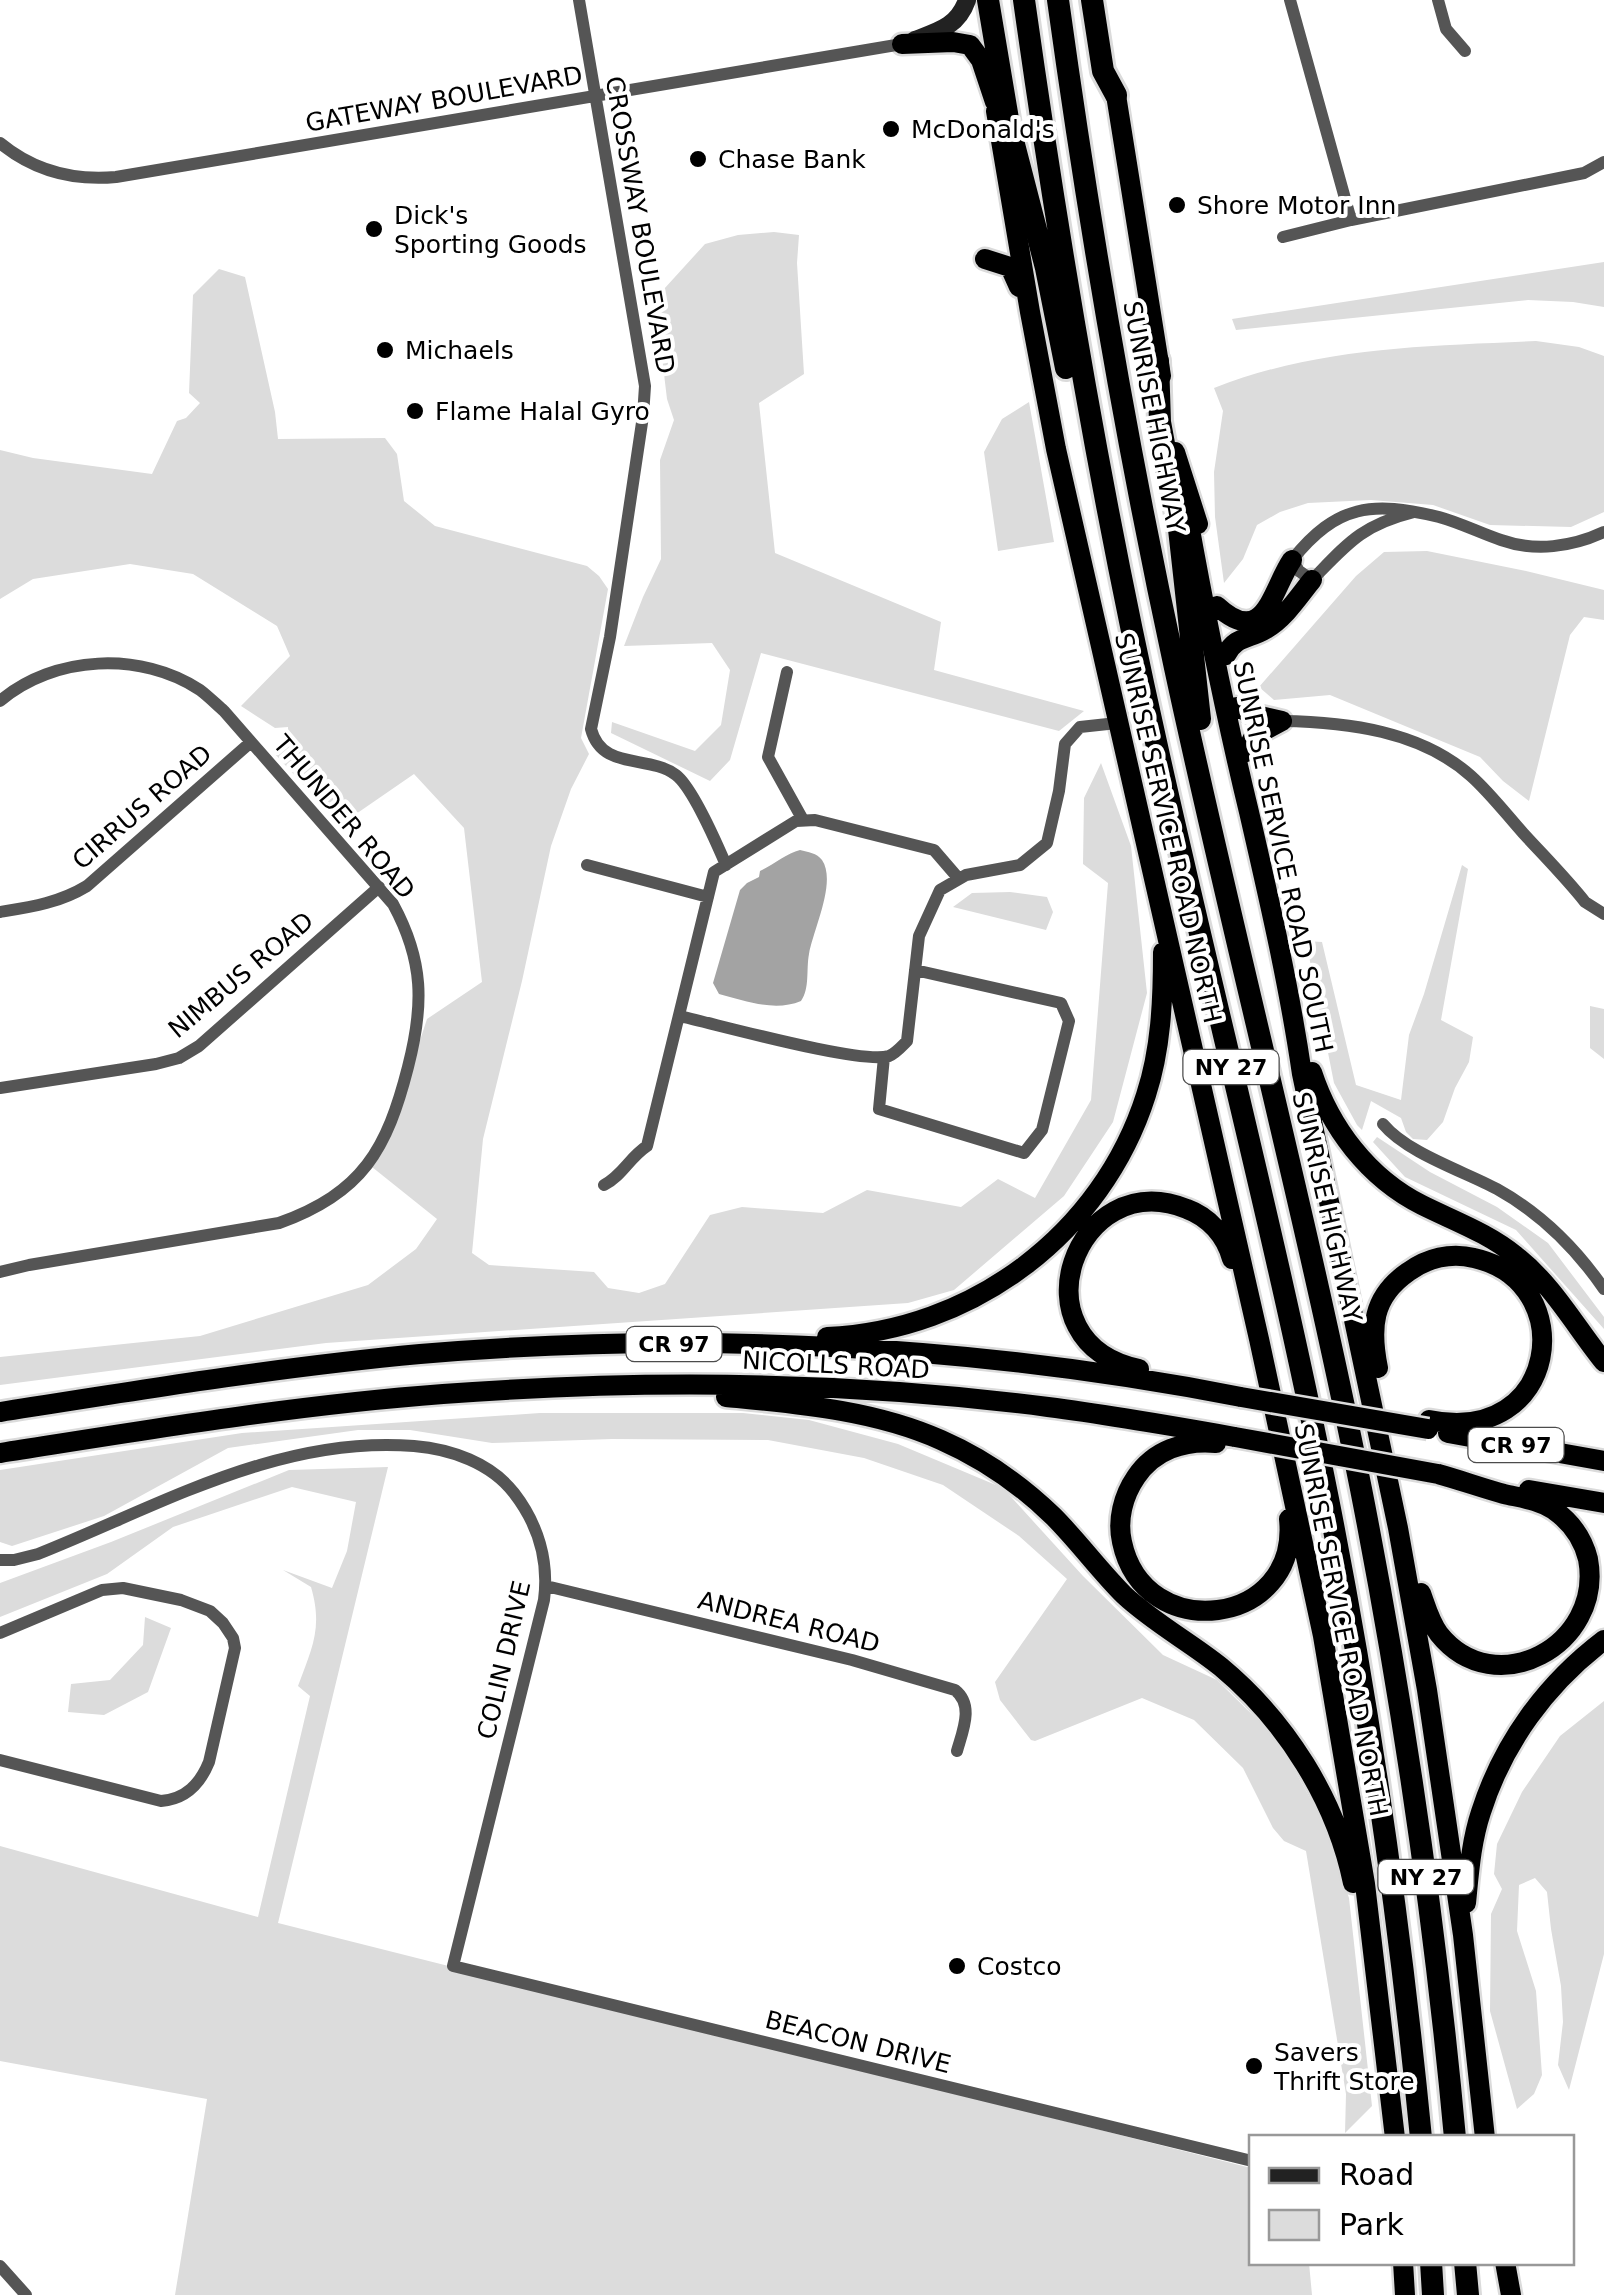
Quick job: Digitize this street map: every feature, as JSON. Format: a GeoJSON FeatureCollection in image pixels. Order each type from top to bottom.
{"type":"FeatureCollection","features":[{"type":"Feature","properties":{"kind":"highway","name":"SUNRISE SERVICE ROAD NORTH"},"geometry":{"type":"LineString","coordinates":[[981,0],[1010,198],[1052,431],[1259,1339],[1290,1443],[1365,1884],[1396,2135]]}},
{"type":"Feature","properties":{"kind":"highway"},"geometry":{"type":"LineString","coordinates":[[988,0],[1009,124],[1046,268],[1076,414],[1105,496]]}},
{"type":"Feature","properties":{"kind":"highway","name":"NY 27"},"geometry":{"type":"LineString","coordinates":[[1024,0],[1055,214],[1105,496],[1156,744],[1304,1383],[1334,1529],[1384,1824],[1420,2135]]}},
{"type":"Feature","properties":{"kind":"highway","name":"SUNRISE HIGHWAY"},"geometry":{"type":"LineString","coordinates":[[1058,0],[1097,256],[1175,670],[1335,1367],[1375,1563],[1428,1888],[1456,2135]]}},
{"type":"Feature","properties":{"kind":"highway"},"geometry":{"type":"LineString","coordinates":[[1092,0],[1103,71],[1116,95]]}},
{"type":"Feature","properties":{"kind":"highway"},"geometry":{"type":"LineString","coordinates":[[902,44],[970,45],[981,60],[995,102]]}},
{"type":"Feature","properties":{"kind":"highway","name":"SUNRISE SERVICE ROAD SOUTH"},"geometry":{"type":"LineString","coordinates":[[1116,95],[1175,452],[1244,792],[1264,870],[1428,1690],[1463,1935],[1485,2135]]}},
{"type":"Feature","properties":{"kind":"highway"},"geometry":{"type":"LineString","coordinates":[[1010,198],[1006,242],[985,259],[1010,267],[1030,312]]}},
{"type":"Feature","properties":{"kind":"highway"},"geometry":{"type":"LineString","coordinates":[[1158,361],[1160,422],[1178,520],[1212,832]]}},
{"type":"Feature","properties":{"kind":"highway"},"geometry":{"type":"LineString","coordinates":[[1175,452],[1200,532],[1216,606],[1258,812],[1264,870]]}},
{"type":"Feature","properties":{"kind":"highway"},"geometry":{"type":"LineString","coordinates":[[1216,606],[1238,620],[1260,616],[1269,608],[1292,560]]}},
{"type":"Feature","properties":{"kind":"highway"},"geometry":{"type":"LineString","coordinates":[[1226,656],[1234,643],[1267,629],[1279,619],[1312,580]]}},
{"type":"Feature","properties":{"kind":"highway"},"geometry":{"type":"LineString","coordinates":[[1237,707],[1282,721]]}},
{"type":"Feature","properties":{"kind":"highway"},"geometry":{"type":"LineString","coordinates":[[1246,752],[1254,736],[1282,721]]}},
{"type":"Feature","properties":{"kind":"highway"},"geometry":{"type":"LineString","coordinates":[[735,1345],[855,1335],[932,1317],[1010,1276],[1069,1226],[1113,1168],[1146,1096],[1161,1021],[1162,915]]}},
{"type":"Feature","properties":{"kind":"highway"},"geometry":{"type":"LineString","coordinates":[[1293,1012],[1323,1101],[1359,1156],[1410,1198],[1487,1236],[1517,1256],[1554,1294],[1604,1362]]}},
{"type":"Feature","properties":{"kind":"highway"},"geometry":{"type":"LineString","coordinates":[[1208,1390],[1113,1361],[1094,1348],[1080,1329],[1070,1306],[1070,1270],[1093,1227],[1116,1211],[1152,1202],[1177,1205],[1200,1215],[1217,1230],[1230,1251],[1259,1339]]}},
{"type":"Feature","properties":{"kind":"highway"},"geometry":{"type":"LineString","coordinates":[[1380,1440],[1378,1368],[1372,1338],[1382,1299],[1404,1274],[1432,1259],[1455,1256],[1486,1261],[1515,1278],[1533,1304],[1542,1334],[1537,1370],[1526,1392],[1498,1416],[1466,1424],[1429,1425]]}},
{"type":"Feature","properties":{"kind":"highway","name":"NICOLLS ROAD"},"geometry":{"type":"LineString","coordinates":[[0,1412],[232,1376],[419,1354],[592,1346],[735,1345],[814,1347],[1052,1367],[1429,1425]]}},
{"type":"Feature","properties":{"kind":"highway"},"geometry":{"type":"LineString","coordinates":[[630,1385],[864,1415],[916,1430],[981,1461],[1020,1487],[1053,1516],[1128,1598],[1238,1682],[1285,1735],[1310,1773],[1340,1838],[1352,1877],[1371,2002],[1387,2064]]}},
{"type":"Feature","properties":{"kind":"highway","name":"NICOLLS ROAD"},"geometry":{"type":"LineString","coordinates":[[0,1457],[32,1448],[378,1400],[630,1385],[749,1385],[921,1394],[1047,1407],[1234,1442]]}},
{"type":"Feature","properties":{"kind":"highway"},"geometry":{"type":"LineString","coordinates":[[0,1404],[46,1405]]}},
{"type":"Feature","properties":{"kind":"highway","name":"CR 97"},"geometry":{"type":"LineString","coordinates":[[1429,1425],[1604,1461]]}},
{"type":"Feature","properties":{"kind":"highway"},"geometry":{"type":"LineString","coordinates":[[1200,1442],[1234,1442],[1290,1443],[1290,1539],[1284,1561],[1262,1592],[1239,1606],[1216,1612],[1175,1606],[1142,1584],[1128,1560],[1120,1532],[1124,1501],[1139,1472],[1160,1453],[1174,1446],[1200,1442]]}},
{"type":"Feature","properties":{"kind":"highway","name":"CR 97"},"geometry":{"type":"LineString","coordinates":[[1290,1443],[1604,1503]]}},
{"type":"Feature","properties":{"kind":"highway"},"geometry":{"type":"LineString","coordinates":[[1398,1528],[1434,1626],[1462,1654],[1488,1663],[1525,1662],[1558,1646],[1575,1628],[1587,1604],[1590,1579],[1585,1550],[1574,1528],[1557,1512],[1538,1502],[1438,1474]]}},
{"type":"Feature","properties":{"kind":"highway"},"geometry":{"type":"LineString","coordinates":[[1463,1935],[1475,1835],[1498,1768],[1522,1726],[1550,1689],[1604,1640]]}},
{"type":"Feature","properties":{"kind":"highway"},"geometry":{"type":"LineString","coordinates":[[1404,2265],[1405,2295]]}},
{"type":"Feature","properties":{"kind":"highway"},"geometry":{"type":"LineString","coordinates":[[1431,2265],[1433,2295]]}},
{"type":"Feature","properties":{"kind":"highway"},"geometry":{"type":"LineString","coordinates":[[1465,2265],[1468,2295]]}},
{"type":"Feature","properties":{"kind":"highway"},"geometry":{"type":"LineString","coordinates":[[1506,2265],[1511,2295]]}},
{"type":"Feature","properties":{"kind":"main road"},"geometry":{"type":"LineString","coordinates":[[902,44],[949,27],[962,12],[966,0]]}},
{"type":"Feature","properties":{"kind":"main road","name":"SUNRISE SERVICE ROAD SOUTH"},"geometry":{"type":"LineString","coordinates":[[1102,0],[1116,95]]}},
{"type":"Feature","properties":{"kind":"street","name":"CROSSWAY BOULEVARD"},"geometry":{"type":"LineString","coordinates":[[579,0],[645,395],[610,637],[591,729],[595,741],[610,754],[660,768],[680,780],[726,865]]}},
{"type":"Feature","properties":{"kind":"street"},"geometry":{"type":"LineString","coordinates":[[1290,0],[1352,220]]}},
{"type":"Feature","properties":{"kind":"street"},"geometry":{"type":"LineString","coordinates":[[1438,0],[1446,29],[1464,50]]}},
{"type":"Feature","properties":{"kind":"street","name":"GATEWAY BOULEVARD"},"geometry":{"type":"LineString","coordinates":[[0,143],[29,163],[59,174],[116,178],[902,44]]}},
{"type":"Feature","properties":{"kind":"street"},"geometry":{"type":"LineString","coordinates":[[1283,238],[1352,220],[1584,173],[1604,162]]}},
{"type":"Feature","properties":{"kind":"street"},"geometry":{"type":"LineString","coordinates":[[1414,512],[1380,521],[1343,548],[1312,580],[1292,560],[1333,520],[1358,511],[1387,508],[1414,512],[1452,520],[1531,547],[1566,545],[1604,532]]}},
{"type":"Feature","properties":{"kind":"street"},"geometry":{"type":"LineString","coordinates":[[1321,530],[1343,548]]}},
{"type":"Feature","properties":{"kind":"street","name":"THUNDER ROAD"},"geometry":{"type":"LineString","coordinates":[[0,701],[12,691],[57,671],[121,663],[174,676],[201,691],[224,711],[393,904],[405,925],[420,986],[418,1017],[398,1106],[386,1138],[347,1186],[316,1208],[279,1224],[0,1272]]}},
{"type":"Feature","properties":{"kind":"street"},"geometry":{"type":"LineString","coordinates":[[787,672],[768,757],[803,820]]}},
{"type":"Feature","properties":{"kind":"street"},"geometry":{"type":"LineString","coordinates":[[1282,721],[1376,730],[1449,759],[1480,784],[1585,902],[1604,914]]}},
{"type":"Feature","properties":{"kind":"street"},"geometry":{"type":"LineString","coordinates":[[679,1016],[820,1049],[876,1058],[892,1055],[907,1041],[920,936],[940,890],[966,875],[1020,865],[1048,843],[1065,744],[1080,727],[1118,723]]}},
{"type":"Feature","properties":{"kind":"street","name":"CIRRUS ROAD"},"geometry":{"type":"LineString","coordinates":[[0,912],[48,904],[87,886],[251,742]]}},
{"type":"Feature","properties":{"kind":"street"},"geometry":{"type":"LineString","coordinates":[[604,1185],[618,1178],[636,1153],[647,1146],[714,872],[796,820],[815,820],[934,850],[958,880]]}},
{"type":"Feature","properties":{"kind":"street"},"geometry":{"type":"LineString","coordinates":[[587,865],[708,897]]}},
{"type":"Feature","properties":{"kind":"street","name":"NIMBUS ROAD"},"geometry":{"type":"LineString","coordinates":[[0,1088],[179,1058],[199,1046],[379,886]]}},
{"type":"Feature","properties":{"kind":"street"},"geometry":{"type":"LineString","coordinates":[[884,1056],[878,1109],[1024,1153],[1042,1130],[1069,1022],[1062,1003],[916,970]]}},
{"type":"Feature","properties":{"kind":"street"},"geometry":{"type":"LineString","coordinates":[[1384,1124],[1395,1138],[1495,1188],[1536,1214],[1582,1258],[1604,1289]]}},
{"type":"Feature","properties":{"kind":"street","name":"COLIN DRIVE"},"geometry":{"type":"LineString","coordinates":[[0,1560],[38,1554],[211,1481],[327,1448],[401,1444],[443,1450],[480,1464],[507,1484],[520,1500],[538,1538],[546,1586],[453,1966]]}},
{"type":"Feature","properties":{"kind":"street","name":"ANDREA ROAD"},"geometry":{"type":"LineString","coordinates":[[546,1586],[878,1667],[955,1690],[964,1697],[966,1708],[958,1751]]}},
{"type":"Feature","properties":{"kind":"street"},"geometry":{"type":"LineString","coordinates":[[0,1633],[102,1590],[123,1588],[182,1600],[210,1612],[223,1623],[235,1648],[209,1762],[202,1778],[181,1797],[161,1801],[0,1760]]}},
{"type":"Feature","properties":{"kind":"street","name":"BEACON DRIVE"},"geometry":{"type":"LineString","coordinates":[[453,1966],[1249,2160]]}},
{"type":"Feature","properties":{"kind":"street"},"geometry":{"type":"LineString","coordinates":[[0,2266],[26,2295]]}},
{"type":"Feature","properties":{"kind":"green space"},"geometry":{"type":"Polygon","coordinates":[[[738,235],[799,235],[797,263],[804,374],[759,403],[775,553],[941,622],[934,670],[1084,711],[1059,731],[761,653],[730,760],[710,781],[611,733],[612,722],[695,751],[721,725],[730,670],[712,643],[624,646],[661,559],[660,460],[674,420],[667,399],[658,324],[664,289],[705,244],[738,235]]]}},
{"type":"Feature","properties":{"kind":"green space"},"geometry":{"type":"Polygon","coordinates":[[[1604,262],[1604,307],[1528,300],[1236,330],[1232,319],[1604,262]]]}},
{"type":"Feature","properties":{"kind":"green space"},"geometry":{"type":"Polygon","coordinates":[[[219,269],[245,277],[278,439],[385,438],[397,454],[404,501],[435,526],[587,566],[608,589],[581,738],[589,754],[571,789],[551,846],[483,1139],[472,1253],[489,1265],[594,1272],[608,1288],[639,1293],[665,1284],[710,1215],[742,1207],[823,1213],[867,1190],[961,1207],[998,1179],[1035,1198],[1091,1100],[1108,883],[1083,864],[1084,798],[1101,763],[1131,846],[1147,993],[1113,1122],[1064,1196],[954,1290],[908,1303],[326,1343],[0,1385],[0,1357],[200,1336],[368,1285],[416,1249],[437,1219],[372,1167],[385,1147],[427,1019],[482,982],[464,828],[414,774],[340,825],[276,755],[288,738],[288,727],[275,728],[241,706],[290,656],[277,626],[193,574],[130,564],[33,579],[0,599],[0,450],[152,474],[177,421],[186,418],[200,403],[189,393],[193,295],[219,269]]]}},
{"type":"Feature","properties":{"kind":"green space"},"geometry":{"type":"Polygon","coordinates":[[[1536,341],[1579,347],[1604,356],[1604,512],[1571,527],[1490,525],[1433,505],[1371,500],[1308,503],[1257,525],[1243,559],[1224,583],[1215,517],[1214,472],[1223,411],[1214,388],[1253,374],[1333,356],[1413,347],[1536,341]]]}},
{"type":"Feature","properties":{"kind":"green space"},"geometry":{"type":"Polygon","coordinates":[[[1029,402],[1054,542],[998,551],[984,452],[1002,419],[1029,402]]]}},
{"type":"Feature","properties":{"kind":"green space"},"geometry":{"type":"Polygon","coordinates":[[[1427,551],[1604,590],[1604,620],[1584,617],[1570,635],[1529,801],[1480,757],[1330,695],[1274,700],[1259,687],[1356,576],[1384,552],[1427,551]]]}},
{"type":"Feature","properties":{"kind":"green space"},"geometry":{"type":"Polygon","coordinates":[[[1462,865],[1468,869],[1441,1020],[1473,1037],[1469,1062],[1443,1122],[1427,1140],[1413,1139],[1401,1118],[1371,1101],[1362,1130],[1334,1083],[1306,941],[1322,942],[1356,1085],[1401,1100],[1409,1035],[1462,865]]]}},
{"type":"Feature","properties":{"kind":"green space"},"geometry":{"type":"Polygon","coordinates":[[[1010,892],[1047,897],[1053,912],[1046,930],[953,907],[972,893],[1010,892]]]}},
{"type":"Feature","properties":{"kind":"green space"},"geometry":{"type":"Polygon","coordinates":[[[1590,1006],[1604,1009],[1604,1059],[1590,1048],[1590,1006]]]}},
{"type":"Feature","properties":{"kind":"green space"},"geometry":{"type":"Polygon","coordinates":[[[1377,1137],[1430,1172],[1497,1207],[1548,1243],[1604,1317],[1604,1329],[1516,1230],[1405,1177],[1373,1142],[1377,1137]]]}},
{"type":"Feature","properties":{"kind":"green space"},"geometry":{"type":"Polygon","coordinates":[[[540,1413],[743,1413],[809,1420],[898,1444],[1003,1488],[1083,1576],[1163,1655],[1217,1680],[1277,1739],[1324,1823],[1349,1898],[1372,2106],[1345,2133],[1346,2094],[1306,1851],[1284,1841],[1273,1828],[1243,1768],[1194,1720],[1142,1698],[1031,1740],[1000,1700],[995,1682],[1067,1579],[1019,1536],[943,1485],[864,1458],[768,1440],[492,1443],[410,1430],[358,1430],[228,1448],[104,1516],[12,1546],[0,1542],[0,1470],[242,1433],[540,1413]]]}},
{"type":"Feature","properties":{"kind":"green space"},"geometry":{"type":"Polygon","coordinates":[[[388,1467],[278,1923],[1249,2167],[1249,2265],[1309,2265],[1312,2295],[175,2295],[207,2099],[0,2061],[0,1846],[258,1917],[310,1696],[298,1686],[316,1626],[311,1587],[283,1570],[332,1588],[347,1551],[356,1502],[292,1487],[173,1527],[107,1574],[0,1617],[0,1583],[289,1470],[388,1467]]]}},
{"type":"Feature","properties":{"kind":"green space"},"geometry":{"type":"Polygon","coordinates":[[[145,1617],[171,1628],[148,1692],[104,1715],[68,1712],[71,1684],[110,1680],[143,1645],[145,1617]]]}},
{"type":"Feature","properties":{"kind":"green space"},"geometry":{"type":"Polygon","coordinates":[[[1604,1701],[1604,1954],[1569,2090],[1558,2065],[1563,2022],[1561,1986],[1547,1892],[1535,1878],[1519,1885],[1517,1931],[1536,1991],[1542,2075],[1534,2094],[1517,2109],[1490,2011],[1491,1914],[1502,1889],[1494,1874],[1497,1844],[1522,1792],[1560,1736],[1604,1701]]]}},
{"type":"Feature","properties":{"kind":"shaded area"},"geometry":{"type":"Polygon","coordinates":[[[800,850],[822,860],[827,881],[801,1001],[770,1005],[719,994],[713,983],[740,890],[759,877],[760,871],[800,850]]]}},
{"type":"Feature","properties":{"kind":"place","name":"McDonald's"},"geometry":{"type":"Point","coordinates":[891,129]}},
{"type":"Feature","properties":{"kind":"place","name":"Chase Bank"},"geometry":{"type":"Point","coordinates":[698,159]}},
{"type":"Feature","properties":{"kind":"place","name":"Shore Motor Inn"},"geometry":{"type":"Point","coordinates":[1177,205]}},
{"type":"Feature","properties":{"kind":"place","name":"Dick's Sporting Goods"},"geometry":{"type":"Point","coordinates":[374,229]}},
{"type":"Feature","properties":{"kind":"place","name":"Michaels"},"geometry":{"type":"Point","coordinates":[385,350]}},
{"type":"Feature","properties":{"kind":"place","name":"Flame Halal Gyro"},"geometry":{"type":"Point","coordinates":[415,411]}},
{"type":"Feature","properties":{"kind":"place","name":"Costco"},"geometry":{"type":"Point","coordinates":[957,1966]}},
{"type":"Feature","properties":{"kind":"place","name":"Savers Thrift Store"},"geometry":{"type":"Point","coordinates":[1254,2066]}}]}
